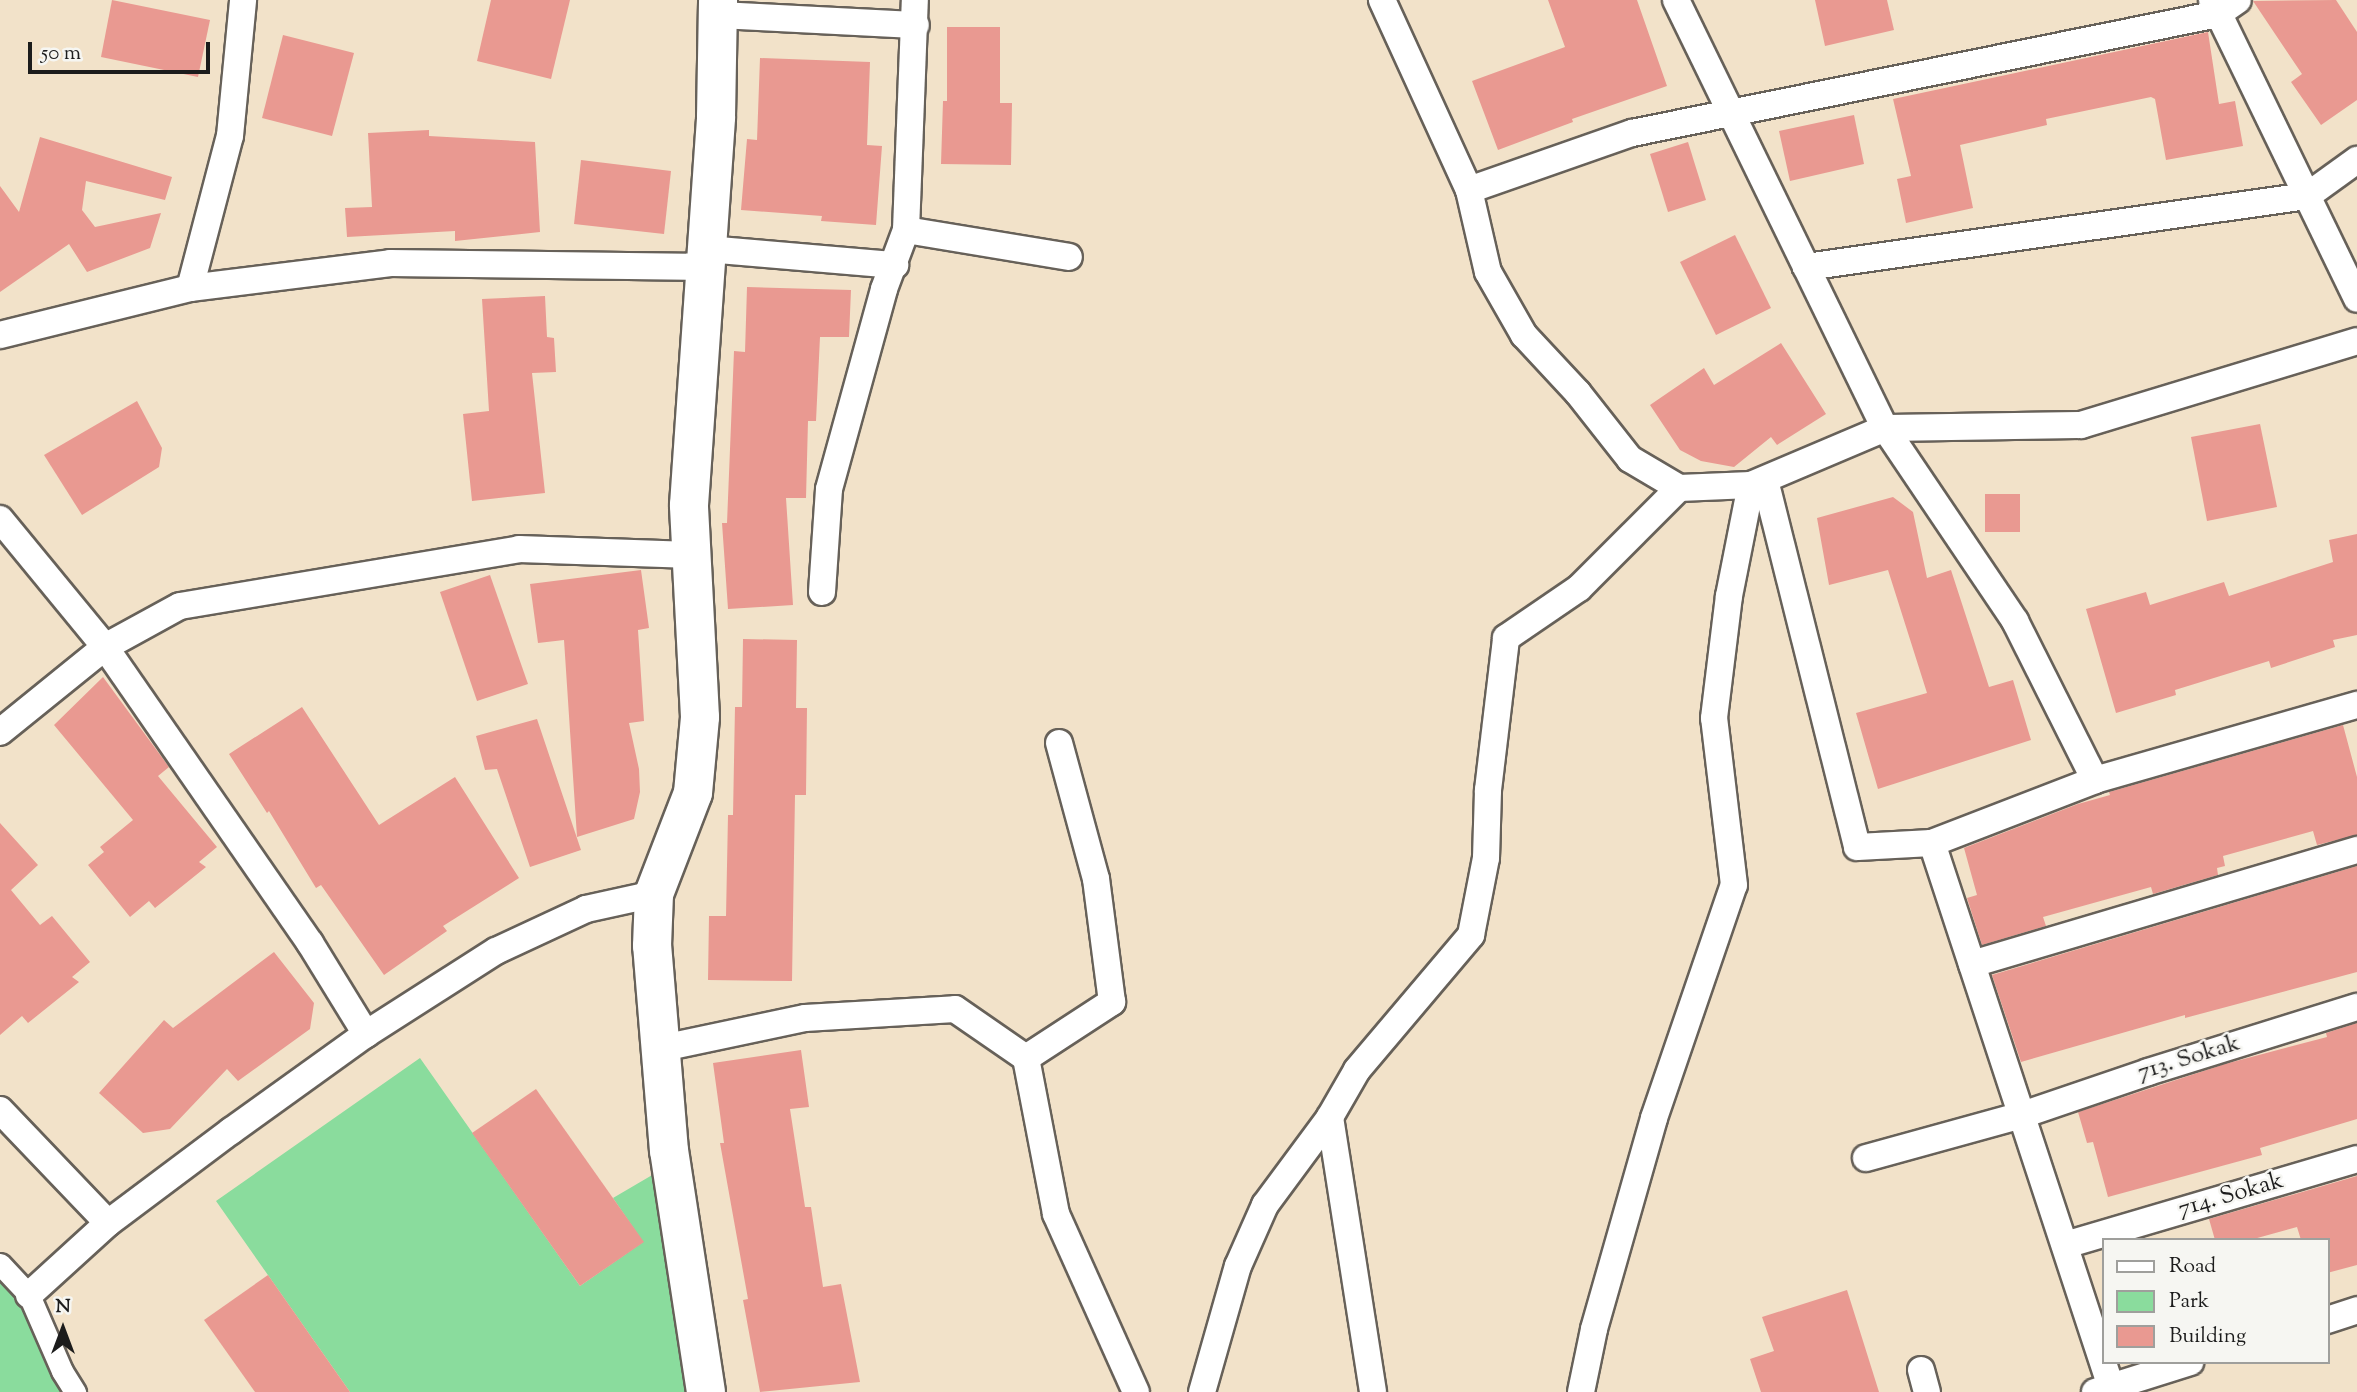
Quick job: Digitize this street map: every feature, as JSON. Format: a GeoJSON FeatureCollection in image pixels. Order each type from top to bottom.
{"type":"FeatureCollection","features":[{"type":"Feature","properties":{"kind":"main road"},"geometry":{"type":"LineString","coordinates":[[706,1392],[669,1152],[658,1049],[652,946],[654,894],[693,793],[700,717],[690,505],[716,117],[718,8]]}},
{"type":"Feature","properties":{"kind":"street"},"geometry":{"type":"LineString","coordinates":[[190,288],[230,136],[243,0]]}},
{"type":"Feature","properties":{"kind":"street"},"geometry":{"type":"LineString","coordinates":[[1382,0],[1469,190],[1488,272],[1524,335],[1578,393],[1630,459],[1679,488],[1758,482],[1885,428],[2081,425],[2357,341]]}},
{"type":"Feature","properties":{"kind":"street"},"geometry":{"type":"LineString","coordinates":[[1675,0],[1885,428],[2015,621],[2095,780]]}},
{"type":"Feature","properties":{"kind":"street"},"geometry":{"type":"LineString","coordinates":[[1469,190],[1632,133],[2223,5],[2307,196],[2357,299]]}},
{"type":"Feature","properties":{"kind":"street"},"geometry":{"type":"LineString","coordinates":[[718,8],[916,13],[906,230],[884,289],[830,488],[822,592]]}},
{"type":"Feature","properties":{"kind":"street"},"geometry":{"type":"LineString","coordinates":[[1807,267],[2307,196],[2357,160]]}},
{"type":"Feature","properties":{"kind":"street"},"geometry":{"type":"LineString","coordinates":[[906,230],[1069,257]]}},
{"type":"Feature","properties":{"kind":"street"},"geometry":{"type":"LineString","coordinates":[[0,335],[190,288],[390,263],[707,258],[895,265]]}},
{"type":"Feature","properties":{"kind":"street"},"geometry":{"type":"LineString","coordinates":[[1758,482],[1857,847],[1931,843],[2095,780],[2357,705]]}},
{"type":"Feature","properties":{"kind":"street"},"geometry":{"type":"LineString","coordinates":[[1581,1392],[1594,1329],[1654,1118],[1734,885],[1714,718],[1729,596],[1758,482]]}},
{"type":"Feature","properties":{"kind":"street"},"geometry":{"type":"LineString","coordinates":[[1202,1392],[1238,1266],[1265,1205],[1330,1117],[1357,1070],[1471,935],[1486,859],[1488,790],[1506,638],[1579,588],[1679,488]]}},
{"type":"Feature","properties":{"kind":"street"},"geometry":{"type":"LineString","coordinates":[[0,519],[105,647],[310,943],[366,1034]]}},
{"type":"Feature","properties":{"kind":"street"},"geometry":{"type":"LineString","coordinates":[[0,732],[105,647],[180,606],[519,549],[692,555]]}},
{"type":"Feature","properties":{"kind":"street"},"geometry":{"type":"LineString","coordinates":[[1026,1058],[1112,1002],[1096,879],[1059,743]]}},
{"type":"Feature","properties":{"kind":"street"},"geometry":{"type":"LineString","coordinates":[[1931,843],[2065,1245],[2103,1389],[2184,1364]]}},
{"type":"Feature","properties":{"kind":"street"},"geometry":{"type":"LineString","coordinates":[[1972,964],[2357,850]]}},
{"type":"Feature","properties":{"kind":"street"},"geometry":{"type":"LineString","coordinates":[[29,1295],[108,1223],[366,1034],[496,951],[586,909],[654,894]]}},
{"type":"Feature","properties":{"kind":"street","name":"713. Sokak"},"geometry":{"type":"LineString","coordinates":[[1866,1157],[2022,1115],[2148,1072],[2357,1007]]}},
{"type":"Feature","properties":{"kind":"street"},"geometry":{"type":"LineString","coordinates":[[658,1049],[805,1018],[955,1009],[1026,1058],[1056,1214],[1136,1392]]}},
{"type":"Feature","properties":{"kind":"street"},"geometry":{"type":"LineString","coordinates":[[0,1110],[108,1223]]}},
{"type":"Feature","properties":{"kind":"street"},"geometry":{"type":"LineString","coordinates":[[1330,1117],[1373,1392]]}},
{"type":"Feature","properties":{"kind":"street","name":"714. Sokak"},"geometry":{"type":"LineString","coordinates":[[2065,1245],[2357,1159]]}},
{"type":"Feature","properties":{"kind":"street"},"geometry":{"type":"LineString","coordinates":[[0,1264],[29,1295],[62,1371],[75,1392]]}},
{"type":"Feature","properties":{"kind":"street"},"geometry":{"type":"LineString","coordinates":[[2329,1319],[2357,1310]]}},
{"type":"Feature","properties":{"kind":"green space"},"geometry":{"type":"Polygon","coordinates":[[[420,1058],[580,1286],[643,1242],[613,1198],[671,1164],[706,1392],[350,1392],[216,1201],[420,1058]]]}},
{"type":"Feature","properties":{"kind":"green space"},"geometry":{"type":"Polygon","coordinates":[[[0,1264],[75,1392],[0,1392],[0,1264]]]}},
{"type":"Feature","properties":{"kind":"building"},"geometry":{"type":"Polygon","coordinates":[[[112,0],[210,20],[198,77],[101,57],[112,0]]]}},
{"type":"Feature","properties":{"kind":"building"},"geometry":{"type":"Polygon","coordinates":[[[491,0],[570,0],[551,79],[477,61],[491,0]]]}},
{"type":"Feature","properties":{"kind":"building"},"geometry":{"type":"Polygon","coordinates":[[[1548,0],[1637,0],[1667,86],[1572,119],[1573,122],[1498,150],[1472,81],[1565,47],[1548,0]]]}},
{"type":"Feature","properties":{"kind":"building"},"geometry":{"type":"Polygon","coordinates":[[[1815,0],[1887,0],[1894,30],[1825,46],[1815,0]]]}},
{"type":"Feature","properties":{"kind":"building"},"geometry":{"type":"Polygon","coordinates":[[[2336,0],[2357,32],[2357,100],[2321,125],[2291,82],[2302,74],[2253,1],[2336,0]]]}},
{"type":"Feature","properties":{"kind":"building"},"geometry":{"type":"Polygon","coordinates":[[[947,27],[1000,27],[1000,103],[1012,103],[1011,165],[941,164],[943,101],[947,101],[947,27]]]}},
{"type":"Feature","properties":{"kind":"building"},"geometry":{"type":"Polygon","coordinates":[[[2208,32],[2219,104],[2235,101],[2243,146],[2166,160],[2155,99],[2151,97],[2046,119],[2047,125],[1960,145],[1973,208],[1906,223],[1897,179],[1911,176],[1893,99],[2208,32]]]}},
{"type":"Feature","properties":{"kind":"building"},"geometry":{"type":"Polygon","coordinates":[[[283,35],[354,53],[332,136],[262,118],[283,35]]]}},
{"type":"Feature","properties":{"kind":"building"},"geometry":{"type":"Polygon","coordinates":[[[760,58],[870,62],[867,145],[882,146],[876,225],[821,221],[822,216],[741,210],[747,139],[757,140],[760,58]]]}},
{"type":"Feature","properties":{"kind":"building"},"geometry":{"type":"Polygon","coordinates":[[[1854,115],[1864,164],[1790,181],[1779,131],[1854,115]]]}},
{"type":"Feature","properties":{"kind":"building"},"geometry":{"type":"Polygon","coordinates":[[[429,130],[429,136],[535,142],[540,232],[455,241],[455,231],[347,237],[345,208],[372,207],[368,133],[429,130]]]}},
{"type":"Feature","properties":{"kind":"building"},"geometry":{"type":"Polygon","coordinates":[[[40,137],[172,177],[165,200],[86,181],[82,210],[95,227],[161,213],[150,248],[87,272],[69,244],[0,292],[0,186],[19,212],[40,137]]]}},
{"type":"Feature","properties":{"kind":"building"},"geometry":{"type":"Polygon","coordinates":[[[1688,142],[1706,200],[1668,212],[1650,154],[1688,142]]]}},
{"type":"Feature","properties":{"kind":"building"},"geometry":{"type":"Polygon","coordinates":[[[581,160],[671,171],[664,234],[574,224],[581,160]]]}},
{"type":"Feature","properties":{"kind":"building"},"geometry":{"type":"Polygon","coordinates":[[[1735,235],[1771,308],[1716,335],[1680,262],[1735,235]]]}},
{"type":"Feature","properties":{"kind":"building"},"geometry":{"type":"Polygon","coordinates":[[[747,287],[851,290],[849,337],[820,337],[816,421],[808,421],[806,498],[786,498],[793,605],[728,609],[722,523],[727,523],[734,351],[745,352],[747,287]]]}},
{"type":"Feature","properties":{"kind":"building"},"geometry":{"type":"Polygon","coordinates":[[[545,296],[547,337],[554,338],[556,372],[532,373],[545,493],[472,501],[463,414],[489,411],[482,299],[545,296]]]}},
{"type":"Feature","properties":{"kind":"building"},"geometry":{"type":"Polygon","coordinates":[[[1781,343],[1826,414],[1777,445],[1771,437],[1734,467],[1701,461],[1680,450],[1650,405],[1704,368],[1714,385],[1781,343]]]}},
{"type":"Feature","properties":{"kind":"building"},"geometry":{"type":"Polygon","coordinates":[[[137,401],[162,448],[159,467],[82,515],[44,455],[137,401]]]}},
{"type":"Feature","properties":{"kind":"building"},"geometry":{"type":"Polygon","coordinates":[[[2260,424],[2277,507],[2207,521],[2191,437],[2260,424]]]}},
{"type":"Feature","properties":{"kind":"building"},"geometry":{"type":"Polygon","coordinates":[[[1985,494],[2020,494],[2020,532],[1985,532],[1985,494]]]}},
{"type":"Feature","properties":{"kind":"building"},"geometry":{"type":"Polygon","coordinates":[[[1893,497],[1913,512],[1927,578],[1951,570],[1989,687],[2013,680],[2031,740],[1878,789],[1856,713],[1927,693],[1888,570],[1829,585],[1817,518],[1893,497]]]}},
{"type":"Feature","properties":{"kind":"building"},"geometry":{"type":"Polygon","coordinates":[[[2357,534],[2357,635],[2333,640],[2335,647],[2271,668],[2269,661],[2175,690],[2176,695],[2116,713],[2086,609],[2146,592],[2150,605],[2224,582],[2229,596],[2333,562],[2329,540],[2357,534]]]}},
{"type":"Feature","properties":{"kind":"building"},"geometry":{"type":"Polygon","coordinates":[[[641,570],[649,628],[638,630],[644,721],[629,723],[639,769],[640,792],[634,819],[577,837],[564,640],[538,643],[530,584],[641,570]]]}},
{"type":"Feature","properties":{"kind":"building"},"geometry":{"type":"Polygon","coordinates":[[[490,575],[528,684],[477,701],[440,592],[490,575]]]}},
{"type":"Feature","properties":{"kind":"building"},"geometry":{"type":"Polygon","coordinates":[[[743,639],[797,640],[796,708],[807,708],[806,795],[795,795],[792,981],[708,980],[709,916],[726,916],[728,815],[733,815],[735,707],[742,707],[743,639]]]}},
{"type":"Feature","properties":{"kind":"building"},"geometry":{"type":"Polygon","coordinates":[[[103,677],[169,767],[158,776],[217,847],[199,862],[206,867],[155,908],[149,901],[130,917],[88,865],[104,852],[100,847],[133,820],[54,725],[103,677]]]}},
{"type":"Feature","properties":{"kind":"building"},"geometry":{"type":"Polygon","coordinates":[[[302,707],[379,825],[455,777],[519,878],[443,926],[447,931],[384,975],[321,885],[316,888],[269,811],[267,813],[229,754],[302,707]]]}},
{"type":"Feature","properties":{"kind":"building"},"geometry":{"type":"Polygon","coordinates":[[[537,719],[581,850],[530,867],[497,769],[485,770],[476,736],[537,719]]]}},
{"type":"Feature","properties":{"kind":"building"},"geometry":{"type":"Polygon","coordinates":[[[2343,725],[2357,777],[2357,835],[2317,845],[2313,831],[2223,856],[2225,866],[2217,868],[2218,875],[2153,894],[2151,887],[2043,917],[2046,926],[1982,945],[1967,898],[1977,895],[1964,848],[2078,804],[2110,795],[2109,792],[2343,725]]]}},
{"type":"Feature","properties":{"kind":"building"},"geometry":{"type":"Polygon","coordinates":[[[0,823],[38,865],[11,890],[40,925],[52,916],[90,962],[72,977],[79,982],[28,1023],[22,1016],[0,1035],[0,823]]]}},
{"type":"Feature","properties":{"kind":"building"},"geometry":{"type":"Polygon","coordinates":[[[2357,866],[2357,972],[2185,1018],[2185,1015],[2021,1062],[1992,975],[2357,866]]]}},
{"type":"Feature","properties":{"kind":"building"},"geometry":{"type":"Polygon","coordinates":[[[274,952],[314,1003],[310,1029],[238,1081],[227,1069],[170,1129],[143,1133],[99,1093],[164,1020],[173,1028],[274,952]]]}},
{"type":"Feature","properties":{"kind":"building"},"geometry":{"type":"Polygon","coordinates":[[[2357,1023],[2357,1119],[2260,1148],[2262,1155],[2108,1197],[2093,1142],[2087,1143],[2078,1112],[2225,1064],[2327,1037],[2326,1033],[2357,1023]]]}},
{"type":"Feature","properties":{"kind":"building"},"geometry":{"type":"Polygon","coordinates":[[[801,1050],[809,1107],[790,1109],[805,1207],[811,1207],[823,1287],[841,1284],[860,1382],[760,1392],[743,1300],[748,1299],[720,1143],[724,1143],[713,1063],[801,1050]]]}},
{"type":"Feature","properties":{"kind":"building"},"geometry":{"type":"Polygon","coordinates":[[[536,1089],[644,1242],[580,1286],[472,1133],[536,1089]]]}},
{"type":"Feature","properties":{"kind":"building"},"geometry":{"type":"Polygon","coordinates":[[[2357,1176],[2357,1265],[2329,1272],[2329,1238],[2300,1238],[2297,1227],[2257,1238],[2214,1238],[2209,1219],[2357,1176]]]}},
{"type":"Feature","properties":{"kind":"building"},"geometry":{"type":"Polygon","coordinates":[[[268,1275],[350,1392],[255,1392],[204,1320],[268,1275]]]}},
{"type":"Feature","properties":{"kind":"building"},"geometry":{"type":"Polygon","coordinates":[[[1847,1290],[1879,1392],[1761,1392],[1750,1359],[1774,1351],[1762,1317],[1847,1290]]]}}]}
